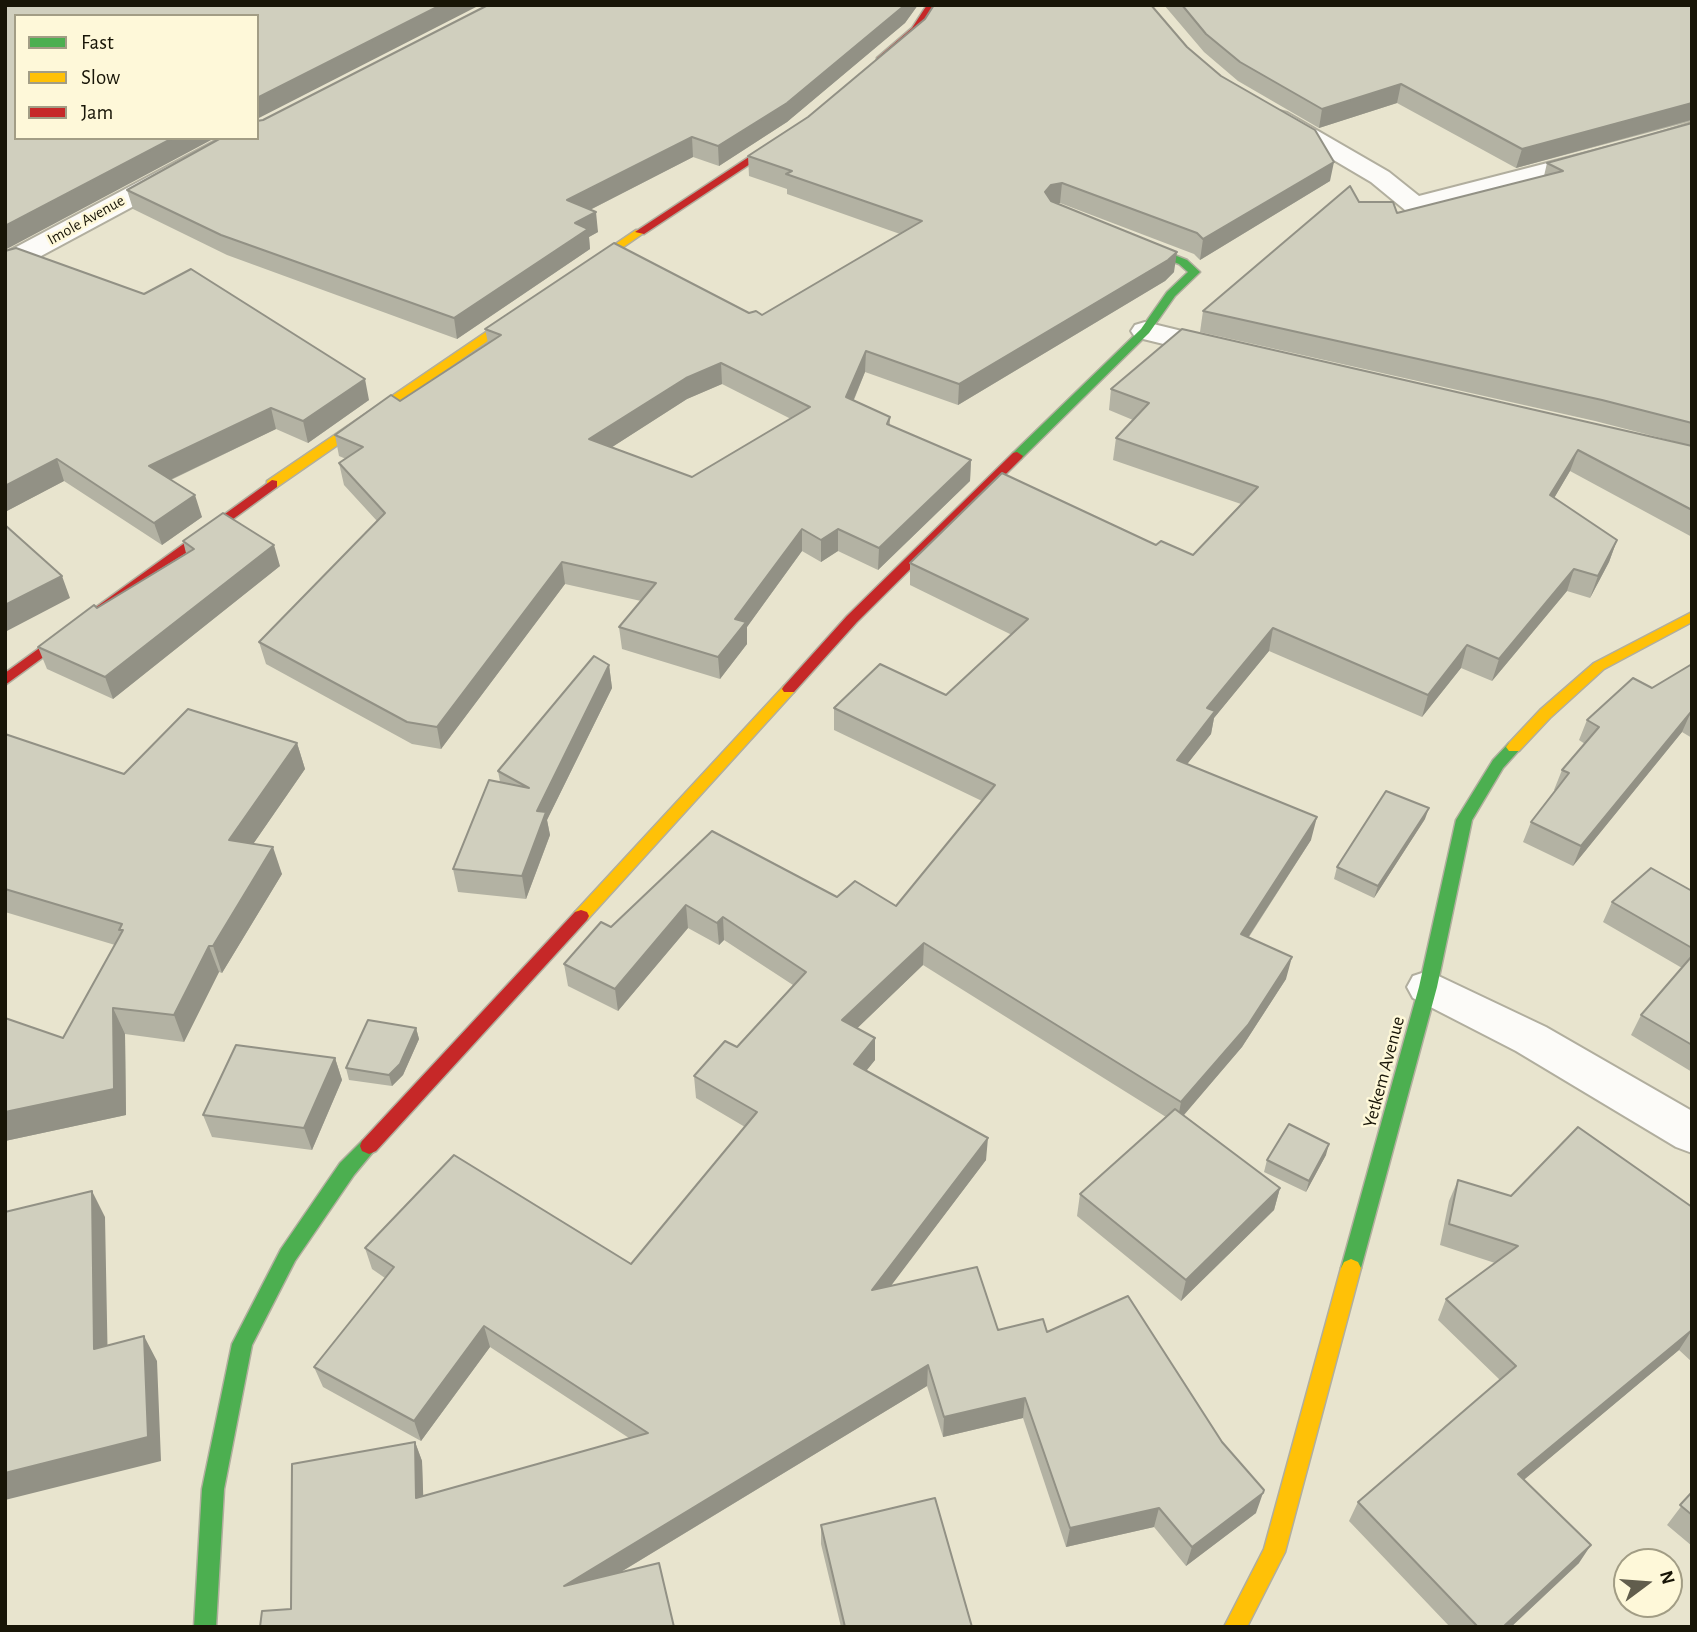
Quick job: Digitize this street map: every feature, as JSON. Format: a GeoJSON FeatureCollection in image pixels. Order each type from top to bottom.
{"type":"FeatureCollection","features":[{"type":"Feature","properties":{"kind":"street"},"geometry":{"type":"LineString","coordinates":[[872,66],[915,30],[932,5]]}},
{"type":"Feature","properties":{"kind":"street"},"geometry":{"type":"LineString","coordinates":[[1263,109],[1380,177],[1414,205],[1650,144],[1692,130]]}},
{"type":"Feature","properties":{"kind":"street"},"geometry":{"type":"LineString","coordinates":[[5,680],[100,607],[545,293],[808,120]]}},
{"type":"Feature","properties":{"kind":"street","name":"Imole Avenue"},"geometry":{"type":"LineString","coordinates":[[5,264],[238,140]]}},
{"type":"Feature","properties":{"kind":"street"},"geometry":{"type":"LineString","coordinates":[[205,1627],[214,1489],[242,1344],[288,1255],[347,1169],[710,777],[852,619],[1145,331],[1171,294],[1194,272],[1182,262],[1108,233]]}},
{"type":"Feature","properties":{"kind":"street"},"geometry":{"type":"LineString","coordinates":[[1145,331],[1254,356]]}},
{"type":"Feature","properties":{"kind":"street","name":"Yetkem Avenue"},"geometry":{"type":"LineString","coordinates":[[1235,1627],[1274,1552],[1428,988],[1465,820],[1499,764],[1545,714],[1599,667],[1692,616]]}},
{"type":"Feature","properties":{"kind":"street"},"geometry":{"type":"LineString","coordinates":[[1428,988],[1531,1040],[1692,1134]]}},
{"type":"Feature","properties":{"kind":"building"},"geometry":{"type":"Polygon","coordinates":[[[5,5],[441,5],[259,97],[259,14],[14,14],[14,140],[169,140],[5,226],[5,5]]]}},
{"type":"Feature","properties":{"kind":"building"},"geometry":{"type":"Polygon","coordinates":[[[488,5],[905,5],[787,103],[718,146],[692,137],[567,200],[596,212],[575,223],[588,229],[454,318],[221,235],[127,190],[217,140],[259,140],[259,121],[488,5]]]}},
{"type":"Feature","properties":{"kind":"building"},"geometry":{"type":"Polygon","coordinates":[[[934,5],[1151,5],[1187,47],[1221,76],[1315,130],[1334,162],[1203,239],[1197,233],[1062,183],[1051,185],[1045,192],[1051,201],[1177,252],[1168,260],[959,384],[866,351],[846,397],[890,417],[887,424],[971,460],[879,548],[838,529],[821,540],[802,529],[735,619],[746,622],[718,657],[619,627],[656,583],[562,562],[437,727],[407,722],[259,642],[385,513],[339,463],[363,447],[335,435],[391,395],[400,401],[501,335],[485,329],[614,243],[749,313],[756,311],[762,315],[922,221],[786,174],[792,171],[748,156],[808,117],[925,19],[934,5]],[[721,363],[686,378],[589,439],[692,477],[810,407],[721,363]]]}},
{"type":"Feature","properties":{"kind":"building"},"geometry":{"type":"Polygon","coordinates":[[[1182,5],[1692,5],[1692,103],[1522,149],[1401,84],[1322,109],[1240,62],[1206,34],[1182,5]]]}},
{"type":"Feature","properties":{"kind":"building"},"geometry":{"type":"Polygon","coordinates":[[[1692,123],[1692,423],[1602,400],[1203,311],[1350,186],[1359,202],[1393,202],[1397,213],[1563,171],[1547,163],[1692,123]]]}},
{"type":"Feature","properties":{"kind":"building"},"geometry":{"type":"Polygon","coordinates":[[[16,248],[144,294],[191,269],[365,379],[303,421],[271,408],[149,466],[195,495],[154,523],[57,459],[5,486],[5,251],[16,248]]]}},
{"type":"Feature","properties":{"kind":"building"},"geometry":{"type":"Polygon","coordinates":[[[1182,329],[1692,446],[1692,510],[1578,450],[1550,495],[1617,540],[1598,576],[1574,569],[1499,659],[1467,645],[1428,695],[1273,628],[1207,708],[1215,711],[1177,760],[1317,817],[1241,934],[1292,957],[1248,1025],[1181,1102],[924,943],[842,1020],[875,1038],[854,1064],[988,1138],[872,1290],[977,1267],[998,1330],[1043,1319],[1047,1332],[1128,1296],[1222,1442],[1264,1490],[1263,1493],[1192,1547],[1159,1508],[1070,1528],[1025,1398],[944,1417],[928,1365],[564,1586],[659,1563],[674,1627],[260,1627],[262,1611],[291,1609],[292,1464],[415,1442],[416,1498],[648,1433],[484,1326],[414,1421],[314,1367],[394,1267],[365,1248],[454,1155],[631,1264],[757,1112],[694,1076],[725,1041],[737,1047],[806,972],[723,917],[717,923],[686,905],[615,989],[564,964],[601,922],[611,927],[712,831],[837,897],[855,881],[896,906],[995,785],[834,708],[880,664],[946,695],[1028,619],[910,563],[1002,473],[1156,545],[1161,541],[1193,555],[1258,487],[1116,438],[1149,403],[1111,389],[1182,329]]]}},
{"type":"Feature","properties":{"kind":"building"},"geometry":{"type":"Polygon","coordinates":[[[223,513],[274,545],[105,677],[38,647],[94,605],[97,608],[194,549],[183,541],[223,513]]]}},
{"type":"Feature","properties":{"kind":"building"},"geometry":{"type":"Polygon","coordinates":[[[5,525],[62,576],[5,605],[5,525]]]}},
{"type":"Feature","properties":{"kind":"building"},"geometry":{"type":"Polygon","coordinates":[[[594,656],[609,665],[537,811],[546,812],[522,876],[453,869],[489,780],[529,788],[498,771],[594,656]]]}},
{"type":"Feature","properties":{"kind":"building"},"geometry":{"type":"Polygon","coordinates":[[[1692,664],[1692,713],[1581,846],[1531,822],[1569,773],[1562,770],[1599,727],[1587,720],[1633,678],[1652,688],[1692,664]]]}},
{"type":"Feature","properties":{"kind":"building"},"geometry":{"type":"Polygon","coordinates":[[[188,709],[297,743],[229,840],[273,847],[213,946],[209,946],[174,1015],[113,1008],[114,1089],[5,1112],[5,1018],[63,1038],[123,930],[119,930],[122,924],[5,889],[5,734],[124,774],[188,709]]]}},
{"type":"Feature","properties":{"kind":"building"},"geometry":{"type":"Polygon","coordinates":[[[1386,791],[1429,808],[1378,886],[1337,867],[1386,791]]]}},
{"type":"Feature","properties":{"kind":"building"},"geometry":{"type":"Polygon","coordinates":[[[1651,868],[1692,891],[1692,948],[1612,902],[1651,868]]]}},
{"type":"Feature","properties":{"kind":"building"},"geometry":{"type":"Polygon","coordinates":[[[1692,956],[1692,1045],[1641,1015],[1692,956]]]}},
{"type":"Feature","properties":{"kind":"building"},"geometry":{"type":"Polygon","coordinates":[[[368,1020],[416,1028],[400,1064],[389,1075],[346,1068],[368,1020]]]}},
{"type":"Feature","properties":{"kind":"building"},"geometry":{"type":"Polygon","coordinates":[[[236,1045],[335,1058],[304,1128],[203,1115],[236,1045]]]}},
{"type":"Feature","properties":{"kind":"building"},"geometry":{"type":"Polygon","coordinates":[[[1175,1109],[1280,1188],[1186,1280],[1080,1194],[1175,1109]]]}},
{"type":"Feature","properties":{"kind":"building"},"geometry":{"type":"Polygon","coordinates":[[[1289,1124],[1329,1144],[1309,1181],[1267,1160],[1289,1124]]]}},
{"type":"Feature","properties":{"kind":"building"},"geometry":{"type":"Polygon","coordinates":[[[1578,1127],[1692,1207],[1692,1330],[1518,1474],[1591,1545],[1503,1627],[1478,1627],[1358,1502],[1516,1366],[1446,1299],[1518,1246],[1449,1224],[1458,1180],[1511,1196],[1578,1127]]]}},
{"type":"Feature","properties":{"kind":"building"},"geometry":{"type":"Polygon","coordinates":[[[92,1191],[94,1349],[144,1336],[148,1437],[5,1473],[5,1212],[92,1191]]]}},
{"type":"Feature","properties":{"kind":"building"},"geometry":{"type":"Polygon","coordinates":[[[1692,1492],[1692,1515],[1680,1505],[1692,1492]]]}},
{"type":"Feature","properties":{"kind":"building"},"geometry":{"type":"Polygon","coordinates":[[[935,1498],[972,1627],[845,1627],[821,1525],[935,1498]]]}},
{"type":"Feature","properties":{"kind":"traffic: fast"},"geometry":{"type":"LineString","coordinates":[[1017,456],[1145,331],[1171,294],[1194,272],[1183,262],[1127,240]]}},
{"type":"Feature","properties":{"kind":"traffic: fast"},"geometry":{"type":"LineString","coordinates":[[1351,1268],[1428,987],[1464,820],[1498,764],[1514,747]]}},
{"type":"Feature","properties":{"kind":"traffic: fast"},"geometry":{"type":"LineString","coordinates":[[205,1627],[213,1489],[242,1344],[288,1255],[347,1169],[369,1146]]}},
{"type":"Feature","properties":{"kind":"traffic: slow"},"geometry":{"type":"LineString","coordinates":[[272,484],[640,232]]}},
{"type":"Feature","properties":{"kind":"traffic: slow"},"geometry":{"type":"LineString","coordinates":[[1514,747],[1545,714],[1599,666],[1692,616]]}},
{"type":"Feature","properties":{"kind":"traffic: slow"},"geometry":{"type":"LineString","coordinates":[[581,916],[789,689]]}},
{"type":"Feature","properties":{"kind":"traffic: slow"},"geometry":{"type":"LineString","coordinates":[[1235,1627],[1274,1552],[1351,1268]]}},
{"type":"Feature","properties":{"kind":"traffic: jam"},"geometry":{"type":"LineString","coordinates":[[880,60],[915,30],[932,5]]}},
{"type":"Feature","properties":{"kind":"traffic: jam"},"geometry":{"type":"LineString","coordinates":[[640,232],[790,133]]}},
{"type":"Feature","properties":{"kind":"traffic: jam"},"geometry":{"type":"LineString","coordinates":[[789,689],[852,619],[1017,456]]}},
{"type":"Feature","properties":{"kind":"traffic: jam"},"geometry":{"type":"LineString","coordinates":[[5,680],[272,484]]}},
{"type":"Feature","properties":{"kind":"traffic: jam"},"geometry":{"type":"LineString","coordinates":[[369,1146],[581,916]]}}]}
